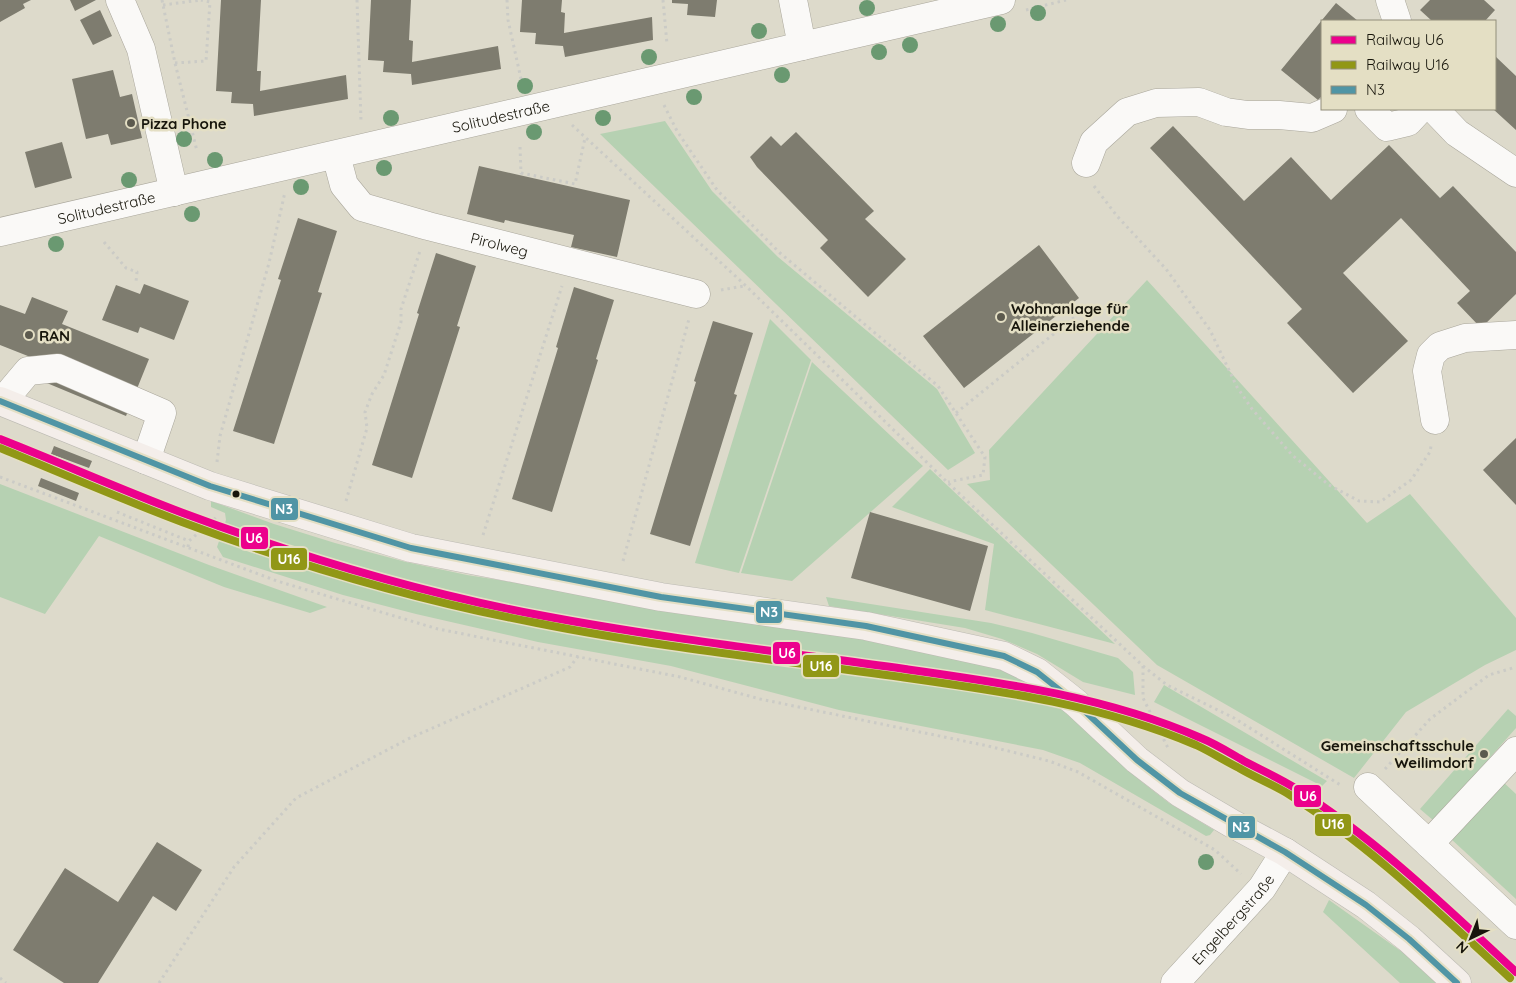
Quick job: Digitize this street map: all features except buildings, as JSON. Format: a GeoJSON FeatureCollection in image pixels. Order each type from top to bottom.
{"type":"FeatureCollection","features":[{"type":"Feature","properties":{"kind":"main road"},"geometry":{"type":"LineString","coordinates":[[1,401],[210,486],[410,548],[661,597],[866,626],[1004,656],[1037,672],[1076,703],[1137,760],[1180,793],[1285,852],[1366,905],[1458,983]]}},
{"type":"Feature","properties":{"kind":"street"},"geometry":{"type":"LineString","coordinates":[[120,0],[141,49],[174,192]]}},
{"type":"Feature","properties":{"kind":"street"},"geometry":{"type":"LineString","coordinates":[[793,0],[802,46]]}},
{"type":"Feature","properties":{"kind":"street","name":"Solitudestraße"},"geometry":{"type":"LineString","coordinates":[[0,232],[1001,0]]}},
{"type":"Feature","properties":{"kind":"street"},"geometry":{"type":"LineString","coordinates":[[1086,164],[1094,142],[1127,112],[1156,103],[1199,102],[1226,112],[1248,116],[1312,118],[1331,110]]}},
{"type":"Feature","properties":{"kind":"street"},"geometry":{"type":"LineString","coordinates":[[1370,110],[1387,127],[1408,122],[1419,110]]}},
{"type":"Feature","properties":{"kind":"street"},"geometry":{"type":"LineString","coordinates":[[1435,110],[1457,133],[1516,173]]}},
{"type":"Feature","properties":{"kind":"street","name":"Pirolweg"},"geometry":{"type":"LineString","coordinates":[[336,155],[344,185],[362,207],[428,226],[696,294]]}},
{"type":"Feature","properties":{"kind":"street"},"geometry":{"type":"LineString","coordinates":[[1435,420],[1427,371],[1431,355],[1440,346],[1464,338],[1516,335]]}},
{"type":"Feature","properties":{"kind":"street"},"geometry":{"type":"LineString","coordinates":[[1,401],[28,371],[58,368],[162,412],[146,460]]}},
{"type":"Feature","properties":{"kind":"street"},"geometry":{"type":"LineString","coordinates":[[1429,844],[1516,751]]}},
{"type":"Feature","properties":{"kind":"street"},"geometry":{"type":"LineString","coordinates":[[1364,792],[1429,844],[1516,925]]}},
{"type":"Feature","properties":{"kind":"street","name":"Engelbergstraße"},"geometry":{"type":"LineString","coordinates":[[1175,983],[1262,888],[1285,852]]}},
{"type":"Feature","properties":{"kind":"path"},"geometry":{"type":"LineString","coordinates":[[162,0],[175,63],[198,151]]}},
{"type":"Feature","properties":{"kind":"path"},"geometry":{"type":"LineString","coordinates":[[163,5],[201,0],[210,2],[206,61],[175,63]]}},
{"type":"Feature","properties":{"kind":"path"},"geometry":{"type":"LineString","coordinates":[[357,0],[363,149]]}},
{"type":"Feature","properties":{"kind":"path"},"geometry":{"type":"LineString","coordinates":[[507,0],[508,20],[520,79]]}},
{"type":"Feature","properties":{"kind":"path"},"geometry":{"type":"LineString","coordinates":[[663,0],[667,44]]}},
{"type":"Feature","properties":{"kind":"path"},"geometry":{"type":"LineString","coordinates":[[655,80],[668,115],[717,190],[780,252],[938,386],[985,457],[983,474],[948,482]]}},
{"type":"Feature","properties":{"kind":"path"},"geometry":{"type":"LineString","coordinates":[[561,102],[567,120],[585,138],[745,286],[948,482],[1143,666],[1167,685],[1234,718],[1364,792],[1430,718],[1489,675],[1516,667]]}},
{"type":"Feature","properties":{"kind":"path"},"geometry":{"type":"LineString","coordinates":[[520,147],[521,173],[575,184],[585,138]]}},
{"type":"Feature","properties":{"kind":"path"},"geometry":{"type":"LineString","coordinates":[[1086,164],[1092,183],[1097,190],[1117,216],[1166,268],[1210,330],[1237,387],[1252,408],[1292,455],[1329,485],[1359,501],[1380,502],[1411,480],[1430,452],[1435,420]]}},
{"type":"Feature","properties":{"kind":"path"},"geometry":{"type":"LineString","coordinates":[[217,463],[220,436],[269,263],[282,201],[289,180],[287,166]]}},
{"type":"Feature","properties":{"kind":"path"},"geometry":{"type":"LineString","coordinates":[[344,506],[367,428],[366,412],[372,394],[384,375],[401,322],[401,309],[428,226]]}},
{"type":"Feature","properties":{"kind":"path"},"geometry":{"type":"LineString","coordinates":[[104,242],[126,268],[137,272],[136,282]]}},
{"type":"Feature","properties":{"kind":"path"},"geometry":{"type":"LineString","coordinates":[[482,540],[570,262]]}},
{"type":"Feature","properties":{"kind":"path"},"geometry":{"type":"LineString","coordinates":[[623,561],[696,294]]}},
{"type":"Feature","properties":{"kind":"path"},"geometry":{"type":"LineString","coordinates":[[956,414],[1082,312]]}},
{"type":"Feature","properties":{"kind":"path"},"geometry":{"type":"LineString","coordinates":[[0,477],[277,581],[438,628],[579,655],[680,677],[760,699],[825,714],[988,746],[1049,761],[1078,772],[1215,850],[1241,874],[1262,888]]}},
{"type":"Feature","properties":{"kind":"path"},"geometry":{"type":"LineString","coordinates":[[188,547],[189,541],[220,514],[211,511]]}},
{"type":"Feature","properties":{"kind":"path"},"geometry":{"type":"LineString","coordinates":[[117,512],[189,541]]}},
{"type":"Feature","properties":{"kind":"path"},"geometry":{"type":"LineString","coordinates":[[159,983],[234,867],[296,798],[408,739],[570,667],[579,655]]}},
{"type":"Feature","properties":{"kind":"path"},"geometry":{"type":"LineString","coordinates":[[0,978],[6,983]]}},
{"type":"Feature","properties":{"kind":"green space"},"geometry":{"type":"Polygon","coordinates":[[[665,121],[712,191],[778,257],[937,389],[975,453],[948,470],[600,134],[665,121]]]}},
{"type":"Feature","properties":{"kind":"green space"},"geometry":{"type":"Polygon","coordinates":[[[1147,280],[1367,523],[1410,494],[1516,618],[1516,650],[1485,665],[1406,712],[1354,778],[1157,665],[967,484],[990,480],[989,450],[1147,280]]]}},
{"type":"Feature","properties":{"kind":"green space"},"geometry":{"type":"Polygon","coordinates":[[[770,319],[811,360],[739,573],[695,563],[770,319]]]}},
{"type":"Feature","properties":{"kind":"green space"},"geometry":{"type":"Polygon","coordinates":[[[812,362],[923,466],[792,581],[741,573],[812,362]]]}},
{"type":"Feature","properties":{"kind":"green space"},"geometry":{"type":"Polygon","coordinates":[[[930,469],[1115,644],[985,610],[994,544],[892,507],[930,469]]]}},
{"type":"Feature","properties":{"kind":"green space"},"geometry":{"type":"Polygon","coordinates":[[[0,484],[209,565],[327,607],[310,613],[224,587],[99,536],[45,614],[0,597],[0,484]]]}},
{"type":"Feature","properties":{"kind":"green space"},"geometry":{"type":"Polygon","coordinates":[[[211,501],[274,524],[406,562],[467,575],[806,629],[970,659],[1007,671],[1060,703],[1142,782],[1169,803],[1214,830],[1210,835],[1206,836],[1080,763],[1043,750],[839,710],[671,666],[538,642],[416,614],[343,595],[223,557],[217,547],[226,520],[225,513],[211,507],[211,501]]]}},
{"type":"Feature","properties":{"kind":"green space"},"geometry":{"type":"Polygon","coordinates":[[[826,597],[991,623],[1118,658],[1133,672],[1135,695],[1083,682],[1037,654],[1002,639],[965,628],[829,606],[826,597]]]}},
{"type":"Feature","properties":{"kind":"green space"},"geometry":{"type":"Polygon","coordinates":[[[1164,685],[1327,781],[1322,786],[1154,702],[1164,685]]]}},
{"type":"Feature","properties":{"kind":"green space"},"geometry":{"type":"Polygon","coordinates":[[[1508,709],[1516,716],[1516,728],[1434,821],[1420,809],[1508,709]]]}},
{"type":"Feature","properties":{"kind":"green space"},"geometry":{"type":"Polygon","coordinates":[[[1502,781],[1516,794],[1516,899],[1450,838],[1502,781]]]}},
{"type":"Feature","properties":{"kind":"green space"},"geometry":{"type":"Polygon","coordinates":[[[1329,900],[1405,954],[1439,983],[1400,983],[1323,912],[1329,900]]]}},
{"type":"Feature","properties":{"kind":"rail line","name":"U6"},"geometry":{"type":"LineString","coordinates":[[0,439],[226,529],[359,572],[448,595],[539,615],[630,631],[1018,686],[1092,702],[1165,724],[1218,746],[1289,784],[1325,808],[1382,851],[1410,875],[1516,972]]}},
{"type":"Feature","properties":{"kind":"rail line","name":"U16"},"geometry":{"type":"LineString","coordinates":[[0,448],[225,538],[313,567],[447,604],[582,632],[1014,694],[1125,719],[1161,731],[1196,745],[1284,791],[1320,815],[1377,858],[1510,978]]}},
{"type":"Feature","properties":{"kind":"transit line","name":"N3"},"geometry":{"type":"LineString","coordinates":[[0,401],[210,486],[411,548],[661,597],[866,626],[1004,656],[1037,672],[1076,703],[1137,760],[1180,793],[1285,852],[1366,905],[1409,939],[1457,983]]}},
{"type":"Feature","properties":{"kind":"place","name":"Pizza Phone"},"geometry":{"type":"Point","coordinates":[131,123]}},
{"type":"Feature","properties":{"kind":"place","name":"Wohnanlage für Alleinerziehende"},"geometry":{"type":"Point","coordinates":[1001,317]}},
{"type":"Feature","properties":{"kind":"place","name":"RAN"},"geometry":{"type":"Point","coordinates":[29,335]}},
{"type":"Feature","properties":{"kind":"place","name":"Gemeinschaftsschule Weilimdorf"},"geometry":{"type":"Point","coordinates":[1484,754]}}]}
